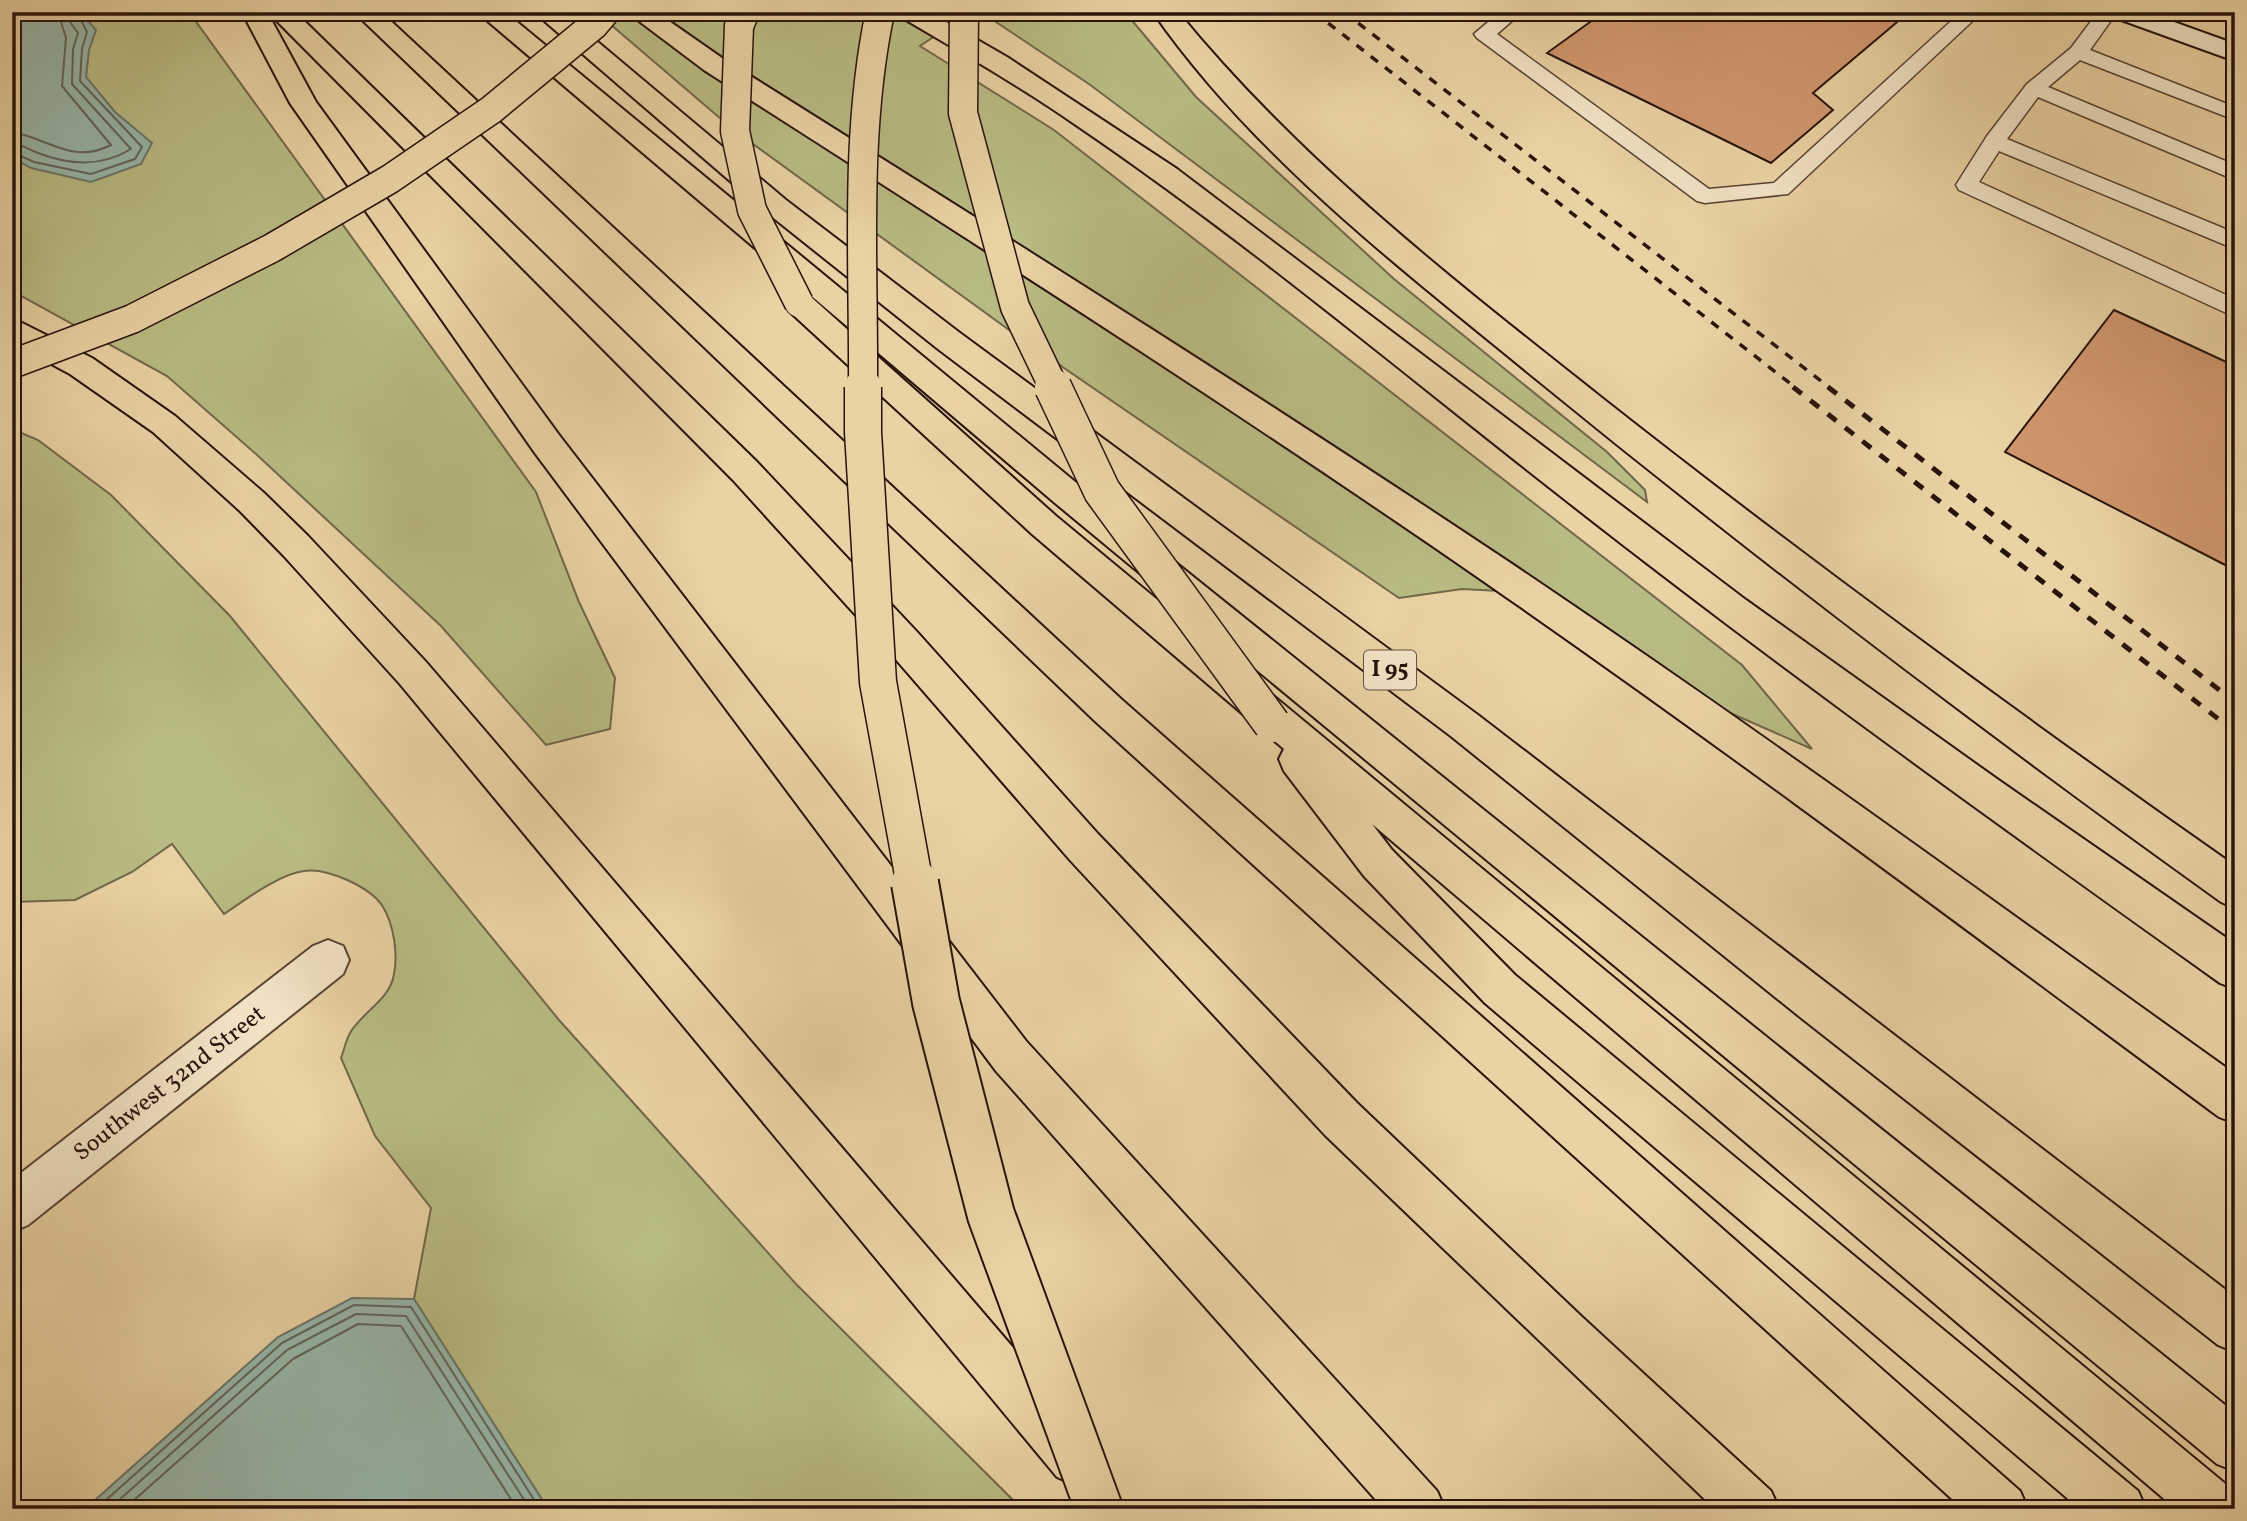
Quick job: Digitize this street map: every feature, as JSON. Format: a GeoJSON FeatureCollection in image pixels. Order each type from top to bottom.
{"type":"FeatureCollection","features":[{"type":"Feature","properties":{"kind":"highway"},"geometry":{"type":"LineString","coordinates":[[254,12],[303,103],[547,444],[1011,1056],[1419,1509]]}},
{"type":"Feature","properties":{"kind":"highway"},"geometry":{"type":"LineString","coordinates":[[280,12],[745,471],[905,643],[1084,848],[1341,1119],[1752,1509]]}},
{"type":"Feature","properties":{"kind":"highway"},"geometry":{"type":"LineString","coordinates":[[366,12],[1108,710],[2002,1509]]}},
{"type":"Feature","properties":{"kind":"highway"},"geometry":{"type":"LineString","coordinates":[[489,12],[1067,494],[2235,1446]]}},
{"type":"Feature","properties":{"kind":"highway","name":"I 95"},"geometry":{"type":"LineString","coordinates":[[546,12],[776,206],[960,349],[1465,726],[2235,1328]]}},
{"type":"Feature","properties":{"kind":"highway"},"geometry":{"type":"LineString","coordinates":[[12,364],[132,319],[272,248],[390,179],[491,110],[594,25],[605,12]]}},
{"type":"Feature","properties":{"kind":"highway"},"geometry":{"type":"LineString","coordinates":[[639,12],[713,64],[1214,382],[1501,575],[1752,751],[2235,1101]]}},
{"type":"Feature","properties":{"kind":"highway"},"geometry":{"type":"LineString","coordinates":[[745,12],[739,26],[735,131],[752,210],[799,303],[1044,525],[2216,1509]]}},
{"type":"Feature","properties":{"kind":"highway"},"geometry":{"type":"LineString","coordinates":[[880,12],[871,55],[861,164],[863,432],[878,682],[936,1002],[991,1215],[1099,1509]]}},
{"type":"Feature","properties":{"kind":"highway"},"geometry":{"type":"LineString","coordinates":[[964,12],[963,113],[1015,307],[1102,491],[1272,724],[1378,863],[1500,989],[2120,1509]]}},
{"type":"Feature","properties":{"kind":"highway"},"geometry":{"type":"LineString","coordinates":[[1165,12],[1225,86],[1291,152],[1383,236],[1464,303],[1704,495],[1887,636],[2235,889]]}},
{"type":"Feature","properties":{"kind":"highway"},"geometry":{"type":"LineString","coordinates":[[920,18],[1046,93],[1166,174],[1787,651],[2235,969]]}},
{"type":"Feature","properties":{"kind":"highway"},"geometry":{"type":"LineString","coordinates":[[12,329],[81,366],[164,424],[253,502],[305,556],[413,673],[1117,1509]]}},
{"type":"Feature","properties":{"kind":"street"},"geometry":{"type":"LineString","coordinates":[[2122,12],[2235,53]]}},
{"type":"Feature","properties":{"kind":"street","name":"Southwest 32nd Street"},"geometry":{"type":"LineString","coordinates":[[12,1209],[328,960]]}},
{"type":"Feature","properties":{"kind":"lane"},"geometry":{"type":"LineString","coordinates":[[1513,12],[1484,34],[1705,196],[1780,189],[1973,12]]}},
{"type":"Feature","properties":{"kind":"lane"},"geometry":{"type":"LineString","coordinates":[[2108,12],[2078,52],[2034,88],[1994,141],[1967,185],[2235,309]]}},
{"type":"Feature","properties":{"kind":"lane"},"geometry":{"type":"LineString","coordinates":[[2078,52],[2235,114]]}},
{"type":"Feature","properties":{"kind":"lane"},"geometry":{"type":"LineString","coordinates":[[2034,88],[2235,173]]}},
{"type":"Feature","properties":{"kind":"lane"},"geometry":{"type":"LineString","coordinates":[[1994,141],[2235,242]]}},
{"type":"Feature","properties":{"kind":"green space"},"geometry":{"type":"Polygon","coordinates":[[[12,12],[189,12],[536,492],[579,602],[615,678],[610,729],[546,745],[441,626],[256,454],[167,376],[12,291],[12,12]]]}},
{"type":"Feature","properties":{"kind":"green space"},"geometry":{"type":"Polygon","coordinates":[[[596,12],[971,12],[920,46],[1054,130],[1742,665],[1812,749],[1694,697],[1519,592],[1462,589],[1399,598],[1016,335],[735,131],[596,12]]]}},
{"type":"Feature","properties":{"kind":"green space"},"geometry":{"type":"Polygon","coordinates":[[[981,12],[1125,12],[1196,97],[1394,279],[1607,452],[1645,490],[1647,502],[1089,84],[981,12]]]}},
{"type":"Feature","properties":{"kind":"green space"},"geometry":{"type":"Polygon","coordinates":[[[12,429],[38,440],[111,495],[230,616],[559,1020],[796,1284],[1022,1509],[548,1509],[414,1299],[431,1208],[375,1136],[341,1058],[350,1033],[387,991],[394,974],[396,958],[392,931],[387,914],[377,900],[359,886],[335,875],[304,871],[273,882],[224,914],[172,844],[132,872],[75,900],[12,902],[12,429]]]}},
{"type":"Feature","properties":{"kind":"water"},"geometry":{"type":"Polygon","coordinates":[[[12,12],[80,12],[96,30],[89,50],[86,77],[115,112],[152,143],[141,164],[91,182],[31,168],[12,157],[12,12]]]}},
{"type":"Feature","properties":{"kind":"water"},"geometry":{"type":"Polygon","coordinates":[[[352,1298],[414,1299],[548,1509],[85,1509],[278,1337],[352,1298]]]}},
{"type":"Feature","properties":{"kind":"building"},"geometry":{"type":"Polygon","coordinates":[[[1604,12],[1909,12],[1813,93],[1833,110],[1771,163],[1547,53],[1604,12]]]}},
{"type":"Feature","properties":{"kind":"building"},"geometry":{"type":"Polygon","coordinates":[[[2114,310],[2235,366],[2235,570],[2005,452],[2114,310]]]}},
{"type":"Feature","properties":{"kind":"railway"},"geometry":{"type":"LineString","coordinates":[[1314,12],[1796,388]]}},
{"type":"Feature","properties":{"kind":"railway"},"geometry":{"type":"LineString","coordinates":[[1344,12],[1830,388]]}},
{"type":"Feature","properties":{"kind":"railway"},"geometry":{"type":"LineString","coordinates":[[1793,387],[2235,732]]}},
{"type":"Feature","properties":{"kind":"railway"},"geometry":{"type":"LineString","coordinates":[[1828,387],[2235,702]]}}]}
